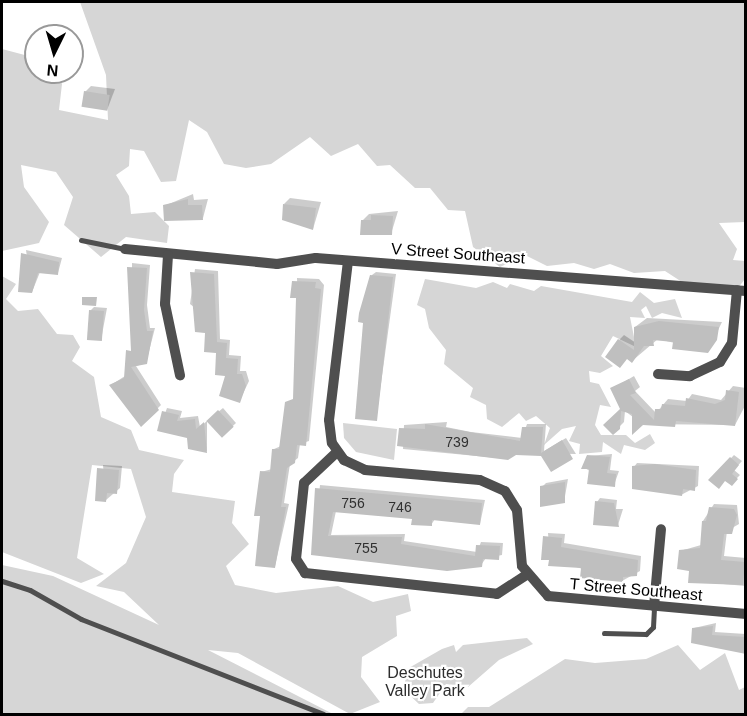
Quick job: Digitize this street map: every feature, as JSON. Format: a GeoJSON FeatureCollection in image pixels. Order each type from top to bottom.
{"type":"FeatureCollection","features":[{"type":"Feature","properties":{"kind":"street","name":"V Street Southeast"},"geometry":{"type":"LineString","coordinates":[[124,249],[277,264],[348,261],[741,291]]}},
{"type":"Feature","properties":{"kind":"street"},"geometry":{"type":"LineString","coordinates":[[168,255],[165,304],[180,375]]}},
{"type":"Feature","properties":{"kind":"street"},"geometry":{"type":"LineString","coordinates":[[337,452],[304,483],[296,559],[305,573],[497,594],[526,575],[519,558],[517,510],[505,491],[480,480],[365,470],[337,452],[329,420],[348,261]]}},
{"type":"Feature","properties":{"kind":"street"},"geometry":{"type":"LineString","coordinates":[[658,374],[690,376],[720,362],[732,343],[741,291]]}},
{"type":"Feature","properties":{"kind":"street"},"geometry":{"type":"LineString","coordinates":[[654,606],[661,529]]}},
{"type":"Feature","properties":{"kind":"street","name":"T Street Southeast"},"geometry":{"type":"LineString","coordinates":[[526,575],[555,597],[746,614]]}},
{"type":"Feature","properties":{"kind":"lane"},"geometry":{"type":"LineString","coordinates":[[81,240],[124,249]]}},
{"type":"Feature","properties":{"kind":"lane"},"geometry":{"type":"LineString","coordinates":[[2,581],[30,590],[81,619],[323,714]]}},
{"type":"Feature","properties":{"kind":"lane"},"geometry":{"type":"LineString","coordinates":[[604,633],[646,634],[653,627],[654,606]]}},
{"type":"Feature","properties":{"kind":"green space"},"geometry":{"type":"Polygon","coordinates":[[[80,2],[745,2],[745,222],[719,223],[737,249],[733,260],[745,261],[745,279],[738,288],[682,282],[665,271],[634,273],[610,264],[594,269],[574,263],[547,266],[525,255],[500,267],[473,247],[465,211],[448,210],[430,188],[415,188],[390,165],[377,166],[358,144],[331,156],[310,137],[271,164],[246,168],[224,164],[207,132],[189,120],[176,181],[161,182],[144,151],[130,149],[129,166],[116,175],[129,196],[131,214],[155,212],[169,226],[167,243],[126,237],[101,257],[64,225],[73,197],[56,172],[21,165],[24,187],[49,222],[39,243],[2,251],[2,49],[24,55],[24,84],[62,84],[59,110],[108,120],[106,75],[80,2]]]}},
{"type":"Feature","properties":{"kind":"green space"},"geometry":{"type":"Polygon","coordinates":[[[2,276],[16,284],[6,299],[18,311],[38,309],[57,334],[73,335],[80,347],[72,361],[94,377],[101,417],[131,430],[139,450],[184,460],[174,474],[172,492],[235,501],[232,523],[249,544],[226,566],[235,585],[276,593],[338,586],[373,602],[408,594],[411,611],[396,616],[397,636],[362,657],[361,677],[380,702],[350,714],[238,653],[208,650],[333,714],[2,714],[2,565],[53,576],[159,625],[124,592],[96,586],[126,563],[146,517],[131,469],[92,465],[77,558],[104,574],[81,583],[2,552],[2,276]]]}},
{"type":"Feature","properties":{"kind":"green space"},"geometry":{"type":"Polygon","coordinates":[[[425,279],[476,288],[493,282],[507,288],[510,284],[534,291],[541,286],[632,302],[640,292],[654,303],[675,299],[682,318],[662,313],[652,318],[646,306],[641,310],[645,318],[630,317],[636,347],[613,336],[601,356],[613,366],[600,373],[589,371],[590,382],[599,384],[611,407],[600,405],[595,425],[601,435],[626,435],[635,443],[650,434],[655,443],[645,450],[624,445],[621,454],[603,442],[602,452],[579,454],[580,444],[569,441],[576,426],[562,429],[544,445],[550,428],[536,416],[526,421],[519,413],[502,427],[487,419],[486,405],[470,397],[473,388],[444,364],[446,350],[429,328],[425,309],[417,305],[425,279]]]}},
{"type":"Feature","properties":{"kind":"green space"},"geometry":{"type":"Polygon","coordinates":[[[343,423],[397,429],[394,460],[356,452],[344,438],[343,423]]]}},
{"type":"Feature","properties":{"kind":"green space","name":"Deschutes Valley Park"},"geometry":{"type":"Polygon","coordinates":[[[527,638],[533,644],[499,660],[468,687],[446,684],[433,703],[419,704],[404,690],[407,669],[442,649],[454,645],[456,652],[463,645],[527,638]]]}},
{"type":"Feature","properties":{"kind":"green space"},"geometry":{"type":"Polygon","coordinates":[[[678,645],[700,670],[725,653],[739,690],[745,687],[745,714],[461,714],[468,707],[489,707],[565,659],[595,663],[646,659],[678,645]]]}},
{"type":"Feature","properties":{"kind":"building"},"geometry":{"type":"Polygon","coordinates":[[[84,91],[110,95],[107,111],[81,107],[84,91]]]}},
{"type":"Feature","properties":{"kind":"building"},"geometry":{"type":"Polygon","coordinates":[[[188,199],[188,205],[202,205],[203,220],[164,221],[163,205],[188,199]]]}},
{"type":"Feature","properties":{"kind":"building"},"geometry":{"type":"Polygon","coordinates":[[[283,204],[316,208],[313,230],[282,220],[283,204]]]}},
{"type":"Feature","properties":{"kind":"building"},"geometry":{"type":"Polygon","coordinates":[[[371,215],[393,216],[392,235],[360,235],[361,220],[371,220],[371,215]]]}},
{"type":"Feature","properties":{"kind":"building"},"geometry":{"type":"Polygon","coordinates":[[[21,253],[59,262],[58,275],[38,273],[32,293],[18,292],[21,253]]]}},
{"type":"Feature","properties":{"kind":"building"},"geometry":{"type":"Polygon","coordinates":[[[127,267],[147,268],[144,310],[147,331],[153,331],[147,364],[131,367],[159,410],[141,427],[109,385],[124,378],[126,350],[131,351],[127,267]]]}},
{"type":"Feature","properties":{"kind":"building"},"geometry":{"type":"Polygon","coordinates":[[[190,272],[214,274],[217,342],[227,343],[226,358],[238,359],[237,374],[242,374],[246,386],[240,403],[219,396],[225,376],[215,375],[216,353],[204,352],[205,333],[195,332],[190,272]]]}},
{"type":"Feature","properties":{"kind":"building"},"geometry":{"type":"Polygon","coordinates":[[[370,275],[393,277],[377,421],[355,419],[363,323],[358,322],[370,275]]]}},
{"type":"Feature","properties":{"kind":"building"},"geometry":{"type":"Polygon","coordinates":[[[292,281],[316,282],[315,288],[321,289],[306,446],[297,445],[295,463],[287,468],[281,507],[286,507],[275,568],[255,566],[260,516],[254,516],[260,471],[270,472],[272,449],[279,449],[285,402],[293,399],[296,298],[290,298],[292,281]]]}},
{"type":"Feature","properties":{"kind":"building"},"geometry":{"type":"Polygon","coordinates":[[[82,297],[97,297],[96,306],[82,305],[82,297]]]}},
{"type":"Feature","properties":{"kind":"building"},"geometry":{"type":"Polygon","coordinates":[[[89,310],[104,311],[102,341],[87,340],[89,310]]]}},
{"type":"Feature","properties":{"kind":"building"},"geometry":{"type":"Polygon","coordinates":[[[659,321],[719,327],[717,340],[708,353],[672,349],[673,342],[653,340],[654,346],[644,346],[632,363],[627,359],[620,368],[605,357],[618,339],[634,350],[634,327],[659,321]]]}},
{"type":"Feature","properties":{"kind":"building"},"geometry":{"type":"Polygon","coordinates":[[[629,379],[636,393],[630,395],[654,420],[655,409],[661,409],[662,404],[685,406],[686,398],[715,404],[725,400],[726,390],[739,392],[735,426],[676,421],[675,427],[643,425],[632,435],[632,414],[621,411],[620,429],[613,435],[603,425],[620,409],[610,388],[629,379]]]}},
{"type":"Feature","properties":{"kind":"building"},"geometry":{"type":"Polygon","coordinates":[[[218,410],[234,427],[222,438],[206,421],[218,410]]]}},
{"type":"Feature","properties":{"kind":"building"},"geometry":{"type":"Polygon","coordinates":[[[162,411],[179,415],[177,421],[195,419],[196,429],[204,422],[207,453],[188,449],[187,438],[157,431],[162,411]]]}},
{"type":"Feature","properties":{"kind":"building"},"geometry":{"type":"Polygon","coordinates":[[[425,424],[520,441],[522,427],[543,427],[541,453],[562,440],[573,459],[551,472],[541,456],[516,455],[508,460],[397,446],[399,428],[425,429],[425,424]]]}},
{"type":"Feature","properties":{"kind":"building"},"geometry":{"type":"Polygon","coordinates":[[[587,455],[610,457],[607,473],[616,474],[615,487],[587,484],[589,469],[581,469],[587,455]]]}},
{"type":"Feature","properties":{"kind":"building"},"geometry":{"type":"Polygon","coordinates":[[[730,457],[739,465],[732,474],[738,479],[732,486],[725,481],[719,489],[708,480],[730,457]]]}},
{"type":"Feature","properties":{"kind":"building"},"geometry":{"type":"Polygon","coordinates":[[[655,464],[696,470],[695,491],[683,489],[682,496],[632,489],[632,466],[655,464]]]}},
{"type":"Feature","properties":{"kind":"building"},"geometry":{"type":"Polygon","coordinates":[[[97,468],[119,470],[117,494],[107,493],[106,502],[95,501],[97,468]]]}},
{"type":"Feature","properties":{"kind":"building"},"geometry":{"type":"Polygon","coordinates":[[[565,482],[565,503],[540,507],[540,486],[565,482]]]}},
{"type":"Feature","properties":{"kind":"building"},"geometry":{"type":"Polygon","coordinates":[[[315,488],[482,503],[480,525],[432,520],[432,526],[411,525],[412,519],[333,512],[328,536],[402,537],[401,544],[475,556],[476,545],[500,546],[499,560],[483,559],[482,567],[447,571],[311,555],[315,488]]]}},
{"type":"Feature","properties":{"kind":"building"},"geometry":{"type":"Polygon","coordinates":[[[595,501],[614,503],[619,527],[593,525],[595,501]]]}},
{"type":"Feature","properties":{"kind":"building"},"geometry":{"type":"Polygon","coordinates":[[[709,507],[734,509],[737,515],[732,534],[724,534],[721,560],[745,562],[743,585],[688,583],[689,571],[677,569],[679,550],[700,548],[702,521],[706,521],[709,507]]]}},
{"type":"Feature","properties":{"kind":"building"},"geometry":{"type":"Polygon","coordinates":[[[543,536],[562,538],[561,547],[638,560],[637,576],[623,577],[623,582],[580,578],[581,568],[548,566],[549,560],[541,560],[543,536]]]}},
{"type":"Feature","properties":{"kind":"building"},"geometry":{"type":"Polygon","coordinates":[[[713,626],[712,635],[746,637],[746,654],[691,643],[692,628],[713,626]]]}}]}
